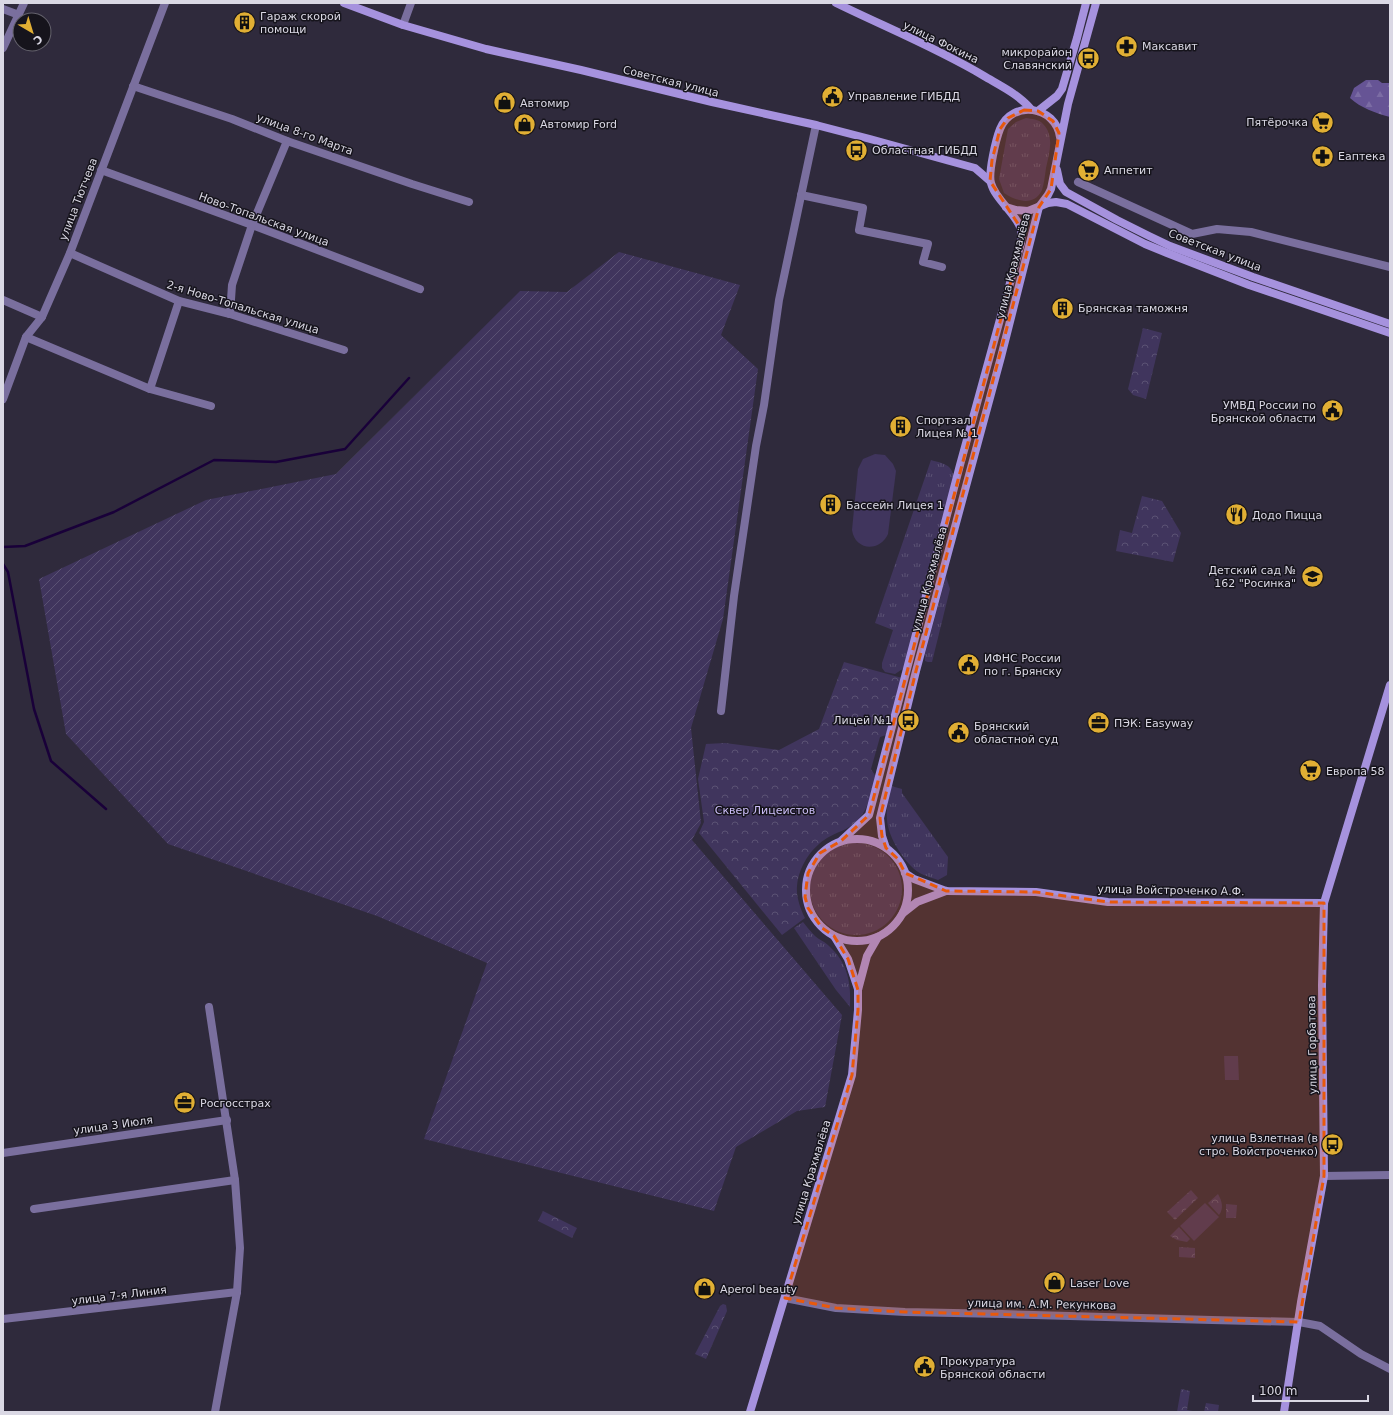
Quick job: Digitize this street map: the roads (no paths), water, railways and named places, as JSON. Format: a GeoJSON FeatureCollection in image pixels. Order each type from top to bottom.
{"type":"FeatureCollection","features":[{"type":"Feature","properties":{"kind":"main road","name":"Советская улица"},"geometry":{"type":"LineString","coordinates":[[344,3],[403,25],[486,49],[816,125],[975,168],[990,181]]}},
{"type":"Feature","properties":{"kind":"main road","name":"улица Фокина"},"geometry":{"type":"LineString","coordinates":[[836,3],[969,67],[1014,93],[1034,110]]}},
{"type":"Feature","properties":{"kind":"main road"},"geometry":{"type":"LineString","coordinates":[[1086,3],[1062,89],[1057,96],[1034,110],[1016,113],[1003,124],[1000,129],[992,160],[990,181],[994,190],[1006,207],[1028,211],[1039,207],[1051,189],[1060,141],[1075,77],[1096,3]]}},
{"type":"Feature","properties":{"kind":"main road"},"geometry":{"type":"LineString","coordinates":[[1034,110],[1046,114],[1053,121],[1057,126],[1060,141]]}},
{"type":"Feature","properties":{"kind":"main road","name":"Советская улица"},"geometry":{"type":"LineString","coordinates":[[1056,166],[1060,184],[1066,192],[1149,236],[1253,277],[1390,324]]}},
{"type":"Feature","properties":{"kind":"main road","name":"Советская улица"},"geometry":{"type":"LineString","coordinates":[[1039,207],[1048,203],[1056,202],[1068,204],[1167,254],[1390,333]]}},
{"type":"Feature","properties":{"kind":"main road","name":"улица Крахмалёва"},"geometry":{"type":"LineString","coordinates":[[841,841],[869,815],[960,465],[1021,243],[1022,230],[1006,207]]}},
{"type":"Feature","properties":{"kind":"main road","name":"улица Крахмалёва"},"geometry":{"type":"LineString","coordinates":[[886,848],[882,836],[880,818],[916,671],[1001,357],[1039,207]]}},
{"type":"Feature","properties":{"kind":"main road","name":"улица Горбатова"},"geometry":{"type":"LineString","coordinates":[[1284,1412],[1301,1302],[1324,1176],[1322,977],[1324,903],[1390,685]]}},
{"type":"Feature","properties":{"kind":"main road","name":"улица Крахмалёва"},"geometry":{"type":"LineString","coordinates":[[856,838],[868,840],[886,848],[898,859],[906,873],[908,886],[907,899],[903,913],[892,927],[878,937],[856,941],[844,940],[834,936],[822,928],[814,919],[808,908],[805,897],[805,885],[810,868],[820,853],[841,841],[856,838]]}},
{"type":"Feature","properties":{"kind":"main road"},"geometry":{"type":"LineString","coordinates":[[906,873],[914,879],[946,891]]}},
{"type":"Feature","properties":{"kind":"main road"},"geometry":{"type":"LineString","coordinates":[[903,913],[917,902],[946,891]]}},
{"type":"Feature","properties":{"kind":"main road","name":"улица Войстроченко А.Ф."},"geometry":{"type":"LineString","coordinates":[[946,891],[1036,892],[1108,902],[1324,903]]}},
{"type":"Feature","properties":{"kind":"main road"},"geometry":{"type":"LineString","coordinates":[[834,936],[848,959],[858,990]]}},
{"type":"Feature","properties":{"kind":"main road","name":"улица Крахмалёва"},"geometry":{"type":"LineString","coordinates":[[750,1412],[852,1075],[858,1010],[858,990],[867,956],[878,937]]}},
{"type":"Feature","properties":{"kind":"street","name":"улица Тютчева"},"geometry":{"type":"LineString","coordinates":[[3,399],[26,337],[42,317],[70,253],[165,3]]}},
{"type":"Feature","properties":{"kind":"street"},"geometry":{"type":"LineString","coordinates":[[403,25],[411,3]]}},
{"type":"Feature","properties":{"kind":"street"},"geometry":{"type":"LineString","coordinates":[[3,48],[12,29]]}},
{"type":"Feature","properties":{"kind":"street","name":"улица 8-го Марта"},"geometry":{"type":"LineString","coordinates":[[133,86],[232,119],[287,141],[412,184],[470,202]]}},
{"type":"Feature","properties":{"kind":"street"},"geometry":{"type":"LineString","coordinates":[[721,711],[734,596],[779,300],[816,125]]}},
{"type":"Feature","properties":{"kind":"street"},"geometry":{"type":"LineString","coordinates":[[230,314],[232,285],[252,225],[287,141]]}},
{"type":"Feature","properties":{"kind":"street","name":"Ново-Топальская улица"},"geometry":{"type":"LineString","coordinates":[[101,170],[420,288]]}},
{"type":"Feature","properties":{"kind":"street"},"geometry":{"type":"LineString","coordinates":[[1078,182],[1192,234],[1217,229],[1251,232],[1390,267]]}},
{"type":"Feature","properties":{"kind":"street"},"geometry":{"type":"LineString","coordinates":[[801,195],[863,208],[859,230],[928,244],[923,262],[942,267]]}},
{"type":"Feature","properties":{"kind":"street","name":"2-я Ново-Топальская улица"},"geometry":{"type":"LineString","coordinates":[[70,253],[179,300],[230,314],[344,350]]}},
{"type":"Feature","properties":{"kind":"street"},"geometry":{"type":"LineString","coordinates":[[3,300],[42,317]]}},
{"type":"Feature","properties":{"kind":"street"},"geometry":{"type":"LineString","coordinates":[[150,389],[179,300]]}},
{"type":"Feature","properties":{"kind":"street"},"geometry":{"type":"LineString","coordinates":[[26,337],[150,389],[211,406]]}},
{"type":"Feature","properties":{"kind":"street"},"geometry":{"type":"LineString","coordinates":[[210,1007],[235,1180],[240,1248],[237,1292],[214,1412]]}},
{"type":"Feature","properties":{"kind":"street","name":"улица 3 Июля"},"geometry":{"type":"LineString","coordinates":[[3,1153],[227,1120]]}},
{"type":"Feature","properties":{"kind":"street"},"geometry":{"type":"LineString","coordinates":[[1324,1176],[1390,1175]]}},
{"type":"Feature","properties":{"kind":"street"},"geometry":{"type":"LineString","coordinates":[[34,1209],[235,1180]]}},
{"type":"Feature","properties":{"kind":"street","name":"улица 7-я Линия"},"geometry":{"type":"LineString","coordinates":[[3,1319],[237,1292]]}},
{"type":"Feature","properties":{"kind":"street","name":"улица им. А.М. Рекункова"},"geometry":{"type":"LineString","coordinates":[[785,1298],[836,1308],[905,1312],[1299,1322],[1320,1326],[1361,1354],[1390,1369]]}},
{"type":"Feature","properties":{"kind":"waterway"},"geometry":{"type":"LineString","coordinates":[[3,547],[25,546],[114,512],[214,460],[276,462],[345,449],[409,378]]}},
{"type":"Feature","properties":{"kind":"waterway"},"geometry":{"type":"LineString","coordinates":[[3,564],[8,572],[34,709],[51,761],[106,809]]}},
{"type":"Feature","properties":{"kind":"place","name":"Гараж скорой помощи"},"geometry":{"type":"Point","coordinates":[244,22]}},
{"type":"Feature","properties":{"kind":"place","name":"Максавит"},"geometry":{"type":"Point","coordinates":[1126,46]}},
{"type":"Feature","properties":{"kind":"place","name":"микрорайон Славянский"},"geometry":{"type":"Point","coordinates":[1088,58]}},
{"type":"Feature","properties":{"kind":"place","name":"Управление ГИБДД"},"geometry":{"type":"Point","coordinates":[832,96]}},
{"type":"Feature","properties":{"kind":"place","name":"Автомир"},"geometry":{"type":"Point","coordinates":[505,103]}},
{"type":"Feature","properties":{"kind":"place","name":"Пятёрочка"},"geometry":{"type":"Point","coordinates":[1323,122]}},
{"type":"Feature","properties":{"kind":"place","name":"Автомир Ford"},"geometry":{"type":"Point","coordinates":[525,124]}},
{"type":"Feature","properties":{"kind":"place","name":"Областная ГИБДД"},"geometry":{"type":"Point","coordinates":[857,150]}},
{"type":"Feature","properties":{"kind":"place","name":"Еаптека"},"geometry":{"type":"Point","coordinates":[1322,156]}},
{"type":"Feature","properties":{"kind":"place","name":"Аппетит"},"geometry":{"type":"Point","coordinates":[1089,170]}},
{"type":"Feature","properties":{"kind":"place","name":"Брянская таможня"},"geometry":{"type":"Point","coordinates":[1063,308]}},
{"type":"Feature","properties":{"kind":"place","name":"УМВД России по Брянской области"},"geometry":{"type":"Point","coordinates":[1332,411]}},
{"type":"Feature","properties":{"kind":"place","name":"Спортзал Лицея № 1"},"geometry":{"type":"Point","coordinates":[900,426]}},
{"type":"Feature","properties":{"kind":"place","name":"Бассейн Лицея 1"},"geometry":{"type":"Point","coordinates":[830,505]}},
{"type":"Feature","properties":{"kind":"place","name":"Додо Пицца"},"geometry":{"type":"Point","coordinates":[1236,515]}},
{"type":"Feature","properties":{"kind":"place","name":"Детский сад № 162 \"Росинка\""},"geometry":{"type":"Point","coordinates":[1312,576]}},
{"type":"Feature","properties":{"kind":"place","name":"ИФНС России по г. Брянску"},"geometry":{"type":"Point","coordinates":[968,664]}},
{"type":"Feature","properties":{"kind":"place","name":"Лицей №1"},"geometry":{"type":"Point","coordinates":[908,720]}},
{"type":"Feature","properties":{"kind":"place","name":"ПЭК: Easyway"},"geometry":{"type":"Point","coordinates":[1098,723]}},
{"type":"Feature","properties":{"kind":"place","name":"Брянский областной суд"},"geometry":{"type":"Point","coordinates":[959,732]}},
{"type":"Feature","properties":{"kind":"place","name":"Европа 58"},"geometry":{"type":"Point","coordinates":[1310,771]}},
{"type":"Feature","properties":{"kind":"place","name":"Росгосстрах"},"geometry":{"type":"Point","coordinates":[185,1103]}},
{"type":"Feature","properties":{"kind":"place","name":"улица Взлетная (в стро. Войстроченко)"},"geometry":{"type":"Point","coordinates":[1333,1144]}},
{"type":"Feature","properties":{"kind":"place","name":"Laser Love"},"geometry":{"type":"Point","coordinates":[1055,1283]}},
{"type":"Feature","properties":{"kind":"place","name":"Aperol beauty"},"geometry":{"type":"Point","coordinates":[705,1289]}},
{"type":"Feature","properties":{"kind":"place","name":"Прокуратура Брянской области"},"geometry":{"type":"Point","coordinates":[924,1367]}},
{"type":"Feature","properties":{"kind":"park label","name":"Сквер Лицеистов"},"geometry":{"type":"Point","coordinates":[765,810]}}]}
